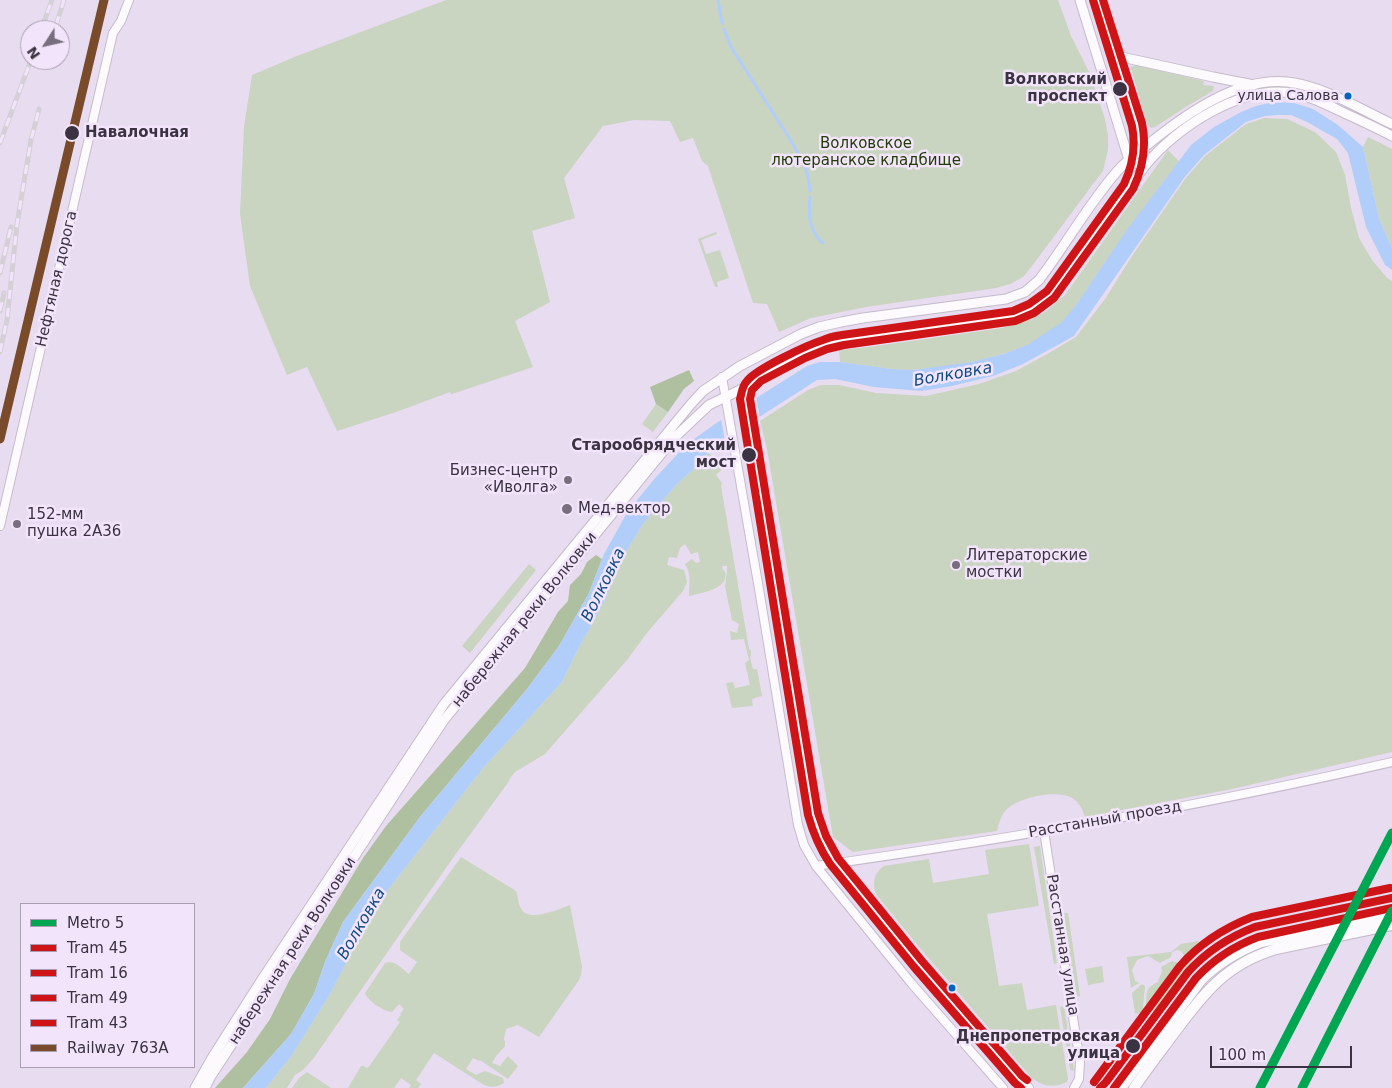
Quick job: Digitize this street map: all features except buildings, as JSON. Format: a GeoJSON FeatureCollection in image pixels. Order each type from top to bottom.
{"type":"FeatureCollection","features":[{"type":"Feature","properties":{"kind":"main road"},"geometry":{"type":"LineString","coordinates":[[1121,1088],[1202,980],[1216,966],[1230,956],[1261,942],[1392,915]]}},
{"type":"Feature","properties":{"kind":"main road"},"geometry":{"type":"LineString","coordinates":[[1134,1088],[1202,996],[1219,979],[1243,962],[1276,949],[1392,925]]}},
{"type":"Feature","properties":{"kind":"street","name":"Нефтяная дорога"},"geometry":{"type":"LineString","coordinates":[[0,526],[113,33],[121,21],[129,0]]}},
{"type":"Feature","properties":{"kind":"street"},"geometry":{"type":"LineString","coordinates":[[1080,0],[1129,160],[1144,167]]}},
{"type":"Feature","properties":{"kind":"street"},"geometry":{"type":"LineString","coordinates":[[1100,0],[1144,147],[1144,167]]}},
{"type":"Feature","properties":{"kind":"street"},"geometry":{"type":"LineString","coordinates":[[1117,56],[1255,85]]}},
{"type":"Feature","properties":{"kind":"street"},"geometry":{"type":"LineString","coordinates":[[1129,160],[1180,120],[1213,100],[1255,85],[1277,82],[1308,86],[1392,124]]}},
{"type":"Feature","properties":{"kind":"street"},"geometry":{"type":"LineString","coordinates":[[1144,167],[1165,144],[1217,108],[1267,93],[1289,92],[1306,96],[1392,136]]}},
{"type":"Feature","properties":{"kind":"street","name":"набережная реки Волковки"},"geometry":{"type":"LineString","coordinates":[[195,1088],[203,1071],[256,988],[444,704],[675,422],[703,391],[740,366],[801,334],[819,327],[841,322],[1006,299],[1020,294],[1039,280],[1108,182],[1129,160]]}},
{"type":"Feature","properties":{"kind":"street","name":"набережная реки Волковки"},"geometry":{"type":"LineString","coordinates":[[205,1088],[338,880],[454,707],[674,438],[709,405],[806,355],[832,345],[1002,320],[1022,316],[1032,311],[1046,302],[1062,283],[1144,167]]}},
{"type":"Feature","properties":{"kind":"street"},"geometry":{"type":"LineString","coordinates":[[722,378],[798,825],[804,845],[816,866],[912,984],[1003,1088]]}},
{"type":"Feature","properties":{"kind":"street"},"geometry":{"type":"LineString","coordinates":[[744,388],[819,832],[824,844],[838,863],[919,963],[1029,1088]]}},
{"type":"Feature","properties":{"kind":"street","name":"Расстанный проезд"},"geometry":{"type":"LineString","coordinates":[[816,866],[1044,831],[1186,805],[1392,762]]}},
{"type":"Feature","properties":{"kind":"street","name":"Расстанная улица"},"geometry":{"type":"LineString","coordinates":[[1044,831],[1080,1062],[1079,1079],[1074,1088]]}},
{"type":"Feature","properties":{"kind":"green space","name":"Волковское лютеранское кладбище"},"geometry":{"type":"Polygon","coordinates":[[[446,0],[1058,0],[1071,36],[1089,72],[1105,119],[1108,150],[1103,171],[1023,277],[1010,284],[996,288],[866,307],[811,318],[779,332],[767,304],[753,303],[708,166],[702,161],[693,138],[680,142],[670,121],[634,120],[603,126],[564,178],[575,218],[532,231],[550,302],[515,321],[533,367],[452,394],[450,392],[337,431],[307,367],[287,375],[250,286],[240,214],[244,127],[252,75],[446,0]]]}},
{"type":"Feature","properties":{"kind":"green space"},"geometry":{"type":"Polygon","coordinates":[[[1135,65],[1204,81],[1203,85],[1214,86],[1213,91],[1151,128],[1147,124],[1131,68],[1135,65]]]}},
{"type":"Feature","properties":{"kind":"green space"},"geometry":{"type":"Polygon","coordinates":[[[1264,118],[1287,119],[1315,132],[1336,152],[1345,175],[1359,238],[1372,260],[1387,278],[1392,281],[1392,752],[1232,789],[1085,817],[1075,800],[1068,796],[1050,794],[1030,798],[1012,805],[1001,817],[997,831],[853,852],[833,837],[767,449],[760,421],[808,390],[821,385],[839,385],[876,393],[926,396],[979,384],[1016,371],[1076,337],[1105,299],[1185,179],[1205,156],[1246,124],[1264,118]]]}},
{"type":"Feature","properties":{"kind":"green space"},"geometry":{"type":"Polygon","coordinates":[[[1368,137],[1392,149],[1392,248],[1379,218],[1363,147],[1368,137]]]}},
{"type":"Feature","properties":{"kind":"green space"},"geometry":{"type":"Polygon","coordinates":[[[1168,150],[1179,161],[1118,243],[1074,308],[1049,333],[1007,353],[977,361],[946,366],[903,370],[840,362],[839,350],[1002,328],[1032,319],[1045,312],[1065,295],[1168,150]]]}},
{"type":"Feature","properties":{"kind":"green space"},"geometry":{"type":"Polygon","coordinates":[[[716,232],[717,234],[701,240],[706,254],[720,250],[729,278],[717,282],[718,287],[715,287],[698,239],[716,232]]]}},
{"type":"Feature","properties":{"kind":"green space"},"geometry":{"type":"Polygon","coordinates":[[[689,370],[694,381],[684,389],[668,412],[656,404],[650,387],[689,370]]]}},
{"type":"Feature","properties":{"kind":"green space"},"geometry":{"type":"Polygon","coordinates":[[[656,404],[668,412],[653,432],[642,424],[656,404]]]}},
{"type":"Feature","properties":{"kind":"green space"},"geometry":{"type":"Polygon","coordinates":[[[708,452],[723,468],[716,475],[722,483],[749,649],[751,651],[750,657],[753,669],[757,669],[762,696],[752,699],[753,706],[732,708],[726,683],[733,682],[735,688],[750,685],[745,663],[749,660],[744,639],[731,640],[730,631],[737,633],[739,624],[732,620],[725,587],[727,566],[722,566],[725,571],[725,577],[719,586],[707,592],[689,596],[689,576],[685,564],[692,559],[696,563],[700,562],[698,552],[691,554],[685,544],[680,548],[677,558],[669,557],[667,565],[684,570],[687,582],[683,591],[646,634],[627,660],[545,754],[515,772],[511,777],[313,1059],[303,1070],[295,1075],[287,1088],[266,1088],[292,1055],[330,994],[377,904],[483,768],[562,682],[605,600],[624,555],[643,524],[676,485],[702,461],[708,452]]]}},
{"type":"Feature","properties":{"kind":"green space"},"geometry":{"type":"Polygon","coordinates":[[[596,555],[602,559],[589,593],[559,646],[527,689],[420,817],[343,922],[325,962],[314,994],[291,1034],[243,1088],[215,1088],[247,1052],[270,1019],[290,979],[363,858],[386,826],[525,668],[558,612],[568,601],[570,585],[581,574],[587,562],[596,555]]]}},
{"type":"Feature","properties":{"kind":"green space"},"geometry":{"type":"Polygon","coordinates":[[[529,564],[536,570],[470,653],[462,646],[529,564]]]}},
{"type":"Feature","properties":{"kind":"green space"},"geometry":{"type":"Polygon","coordinates":[[[1029,844],[1039,906],[987,914],[999,986],[1022,983],[1027,1010],[1056,1005],[1068,1079],[1067,1082],[1053,1086],[1039,1083],[1031,1077],[919,947],[876,894],[874,886],[876,875],[884,866],[929,859],[933,883],[989,874],[985,850],[1029,844]]]}},
{"type":"Feature","properties":{"kind":"green space"},"geometry":{"type":"Polygon","coordinates":[[[1040,846],[1057,963],[1054,964],[1034,847],[1040,846]]]}},
{"type":"Feature","properties":{"kind":"green space"},"geometry":{"type":"Polygon","coordinates":[[[461,857],[516,891],[520,906],[526,913],[531,915],[545,914],[570,905],[582,967],[579,980],[539,1037],[518,1025],[506,1029],[505,1046],[492,1063],[500,1066],[508,1056],[518,1066],[508,1079],[480,1060],[473,1058],[466,1069],[476,1075],[485,1071],[503,1078],[504,1083],[492,1087],[484,1085],[434,1053],[416,1080],[421,1084],[418,1088],[409,1088],[411,1085],[401,1078],[394,1088],[348,1088],[361,1066],[368,1068],[400,1022],[397,1020],[404,1009],[399,1004],[392,1012],[380,1008],[365,993],[385,963],[395,964],[409,974],[417,962],[400,950],[400,942],[461,857]]]}},
{"type":"Feature","properties":{"kind":"green space"},"geometry":{"type":"Polygon","coordinates":[[[1064,913],[1068,913],[1080,996],[1076,997],[1064,913]]]}},
{"type":"Feature","properties":{"kind":"green space"},"geometry":{"type":"Polygon","coordinates":[[[1199,941],[1199,948],[1190,965],[1154,1012],[1146,1005],[1149,988],[1158,982],[1162,971],[1161,967],[1172,961],[1180,962],[1184,955],[1181,951],[1177,950],[1172,952],[1171,957],[1160,963],[1148,956],[1137,960],[1132,970],[1135,981],[1139,983],[1131,988],[1127,957],[1171,952],[1181,944],[1199,941]]]}},
{"type":"Feature","properties":{"kind":"green space"},"geometry":{"type":"Polygon","coordinates":[[[1102,966],[1104,982],[1088,985],[1085,969],[1102,966]]]}},
{"type":"Feature","properties":{"kind":"green space"},"geometry":{"type":"Polygon","coordinates":[[[1142,984],[1145,986],[1143,1007],[1145,1015],[1135,1013],[1132,993],[1142,984]]]}},
{"type":"Feature","properties":{"kind":"green space"},"geometry":{"type":"Polygon","coordinates":[[[1064,1006],[1074,1070],[1072,1071],[1070,1069],[1060,1007],[1064,1006]]]}},
{"type":"Feature","properties":{"kind":"green space"},"geometry":{"type":"Polygon","coordinates":[[[307,1072],[331,1088],[292,1088],[299,1078],[307,1072]]]}},
{"type":"Feature","properties":{"kind":"water","name":"Волковка"},"geometry":{"type":"Polygon","coordinates":[[[1274,102],[1294,103],[1313,109],[1338,125],[1363,147],[1379,218],[1392,248],[1392,270],[1385,265],[1366,227],[1348,153],[1337,139],[1291,115],[1265,116],[1246,122],[1204,155],[1184,178],[1074,336],[1023,364],[993,376],[952,386],[921,391],[874,387],[835,379],[817,380],[722,441],[708,452],[702,461],[676,485],[643,524],[624,555],[605,600],[562,682],[483,768],[377,904],[330,994],[292,1055],[266,1088],[243,1088],[291,1034],[314,994],[325,962],[343,922],[420,817],[527,689],[559,646],[589,593],[604,554],[628,511],[687,444],[715,424],[807,366],[820,362],[840,362],[913,370],[971,362],[1004,354],[1029,344],[1062,322],[1076,305],[1126,231],[1191,145],[1214,127],[1241,112],[1274,102]]]}},
{"type":"Feature","properties":{"kind":"pier","name":"Старообрядческий мост"},"geometry":{"type":"Polygon","coordinates":[[[756,396],[760,419],[725,442],[721,418],[756,396]]]}},
{"type":"Feature","properties":{"kind":"waterway"},"geometry":{"type":"LineString","coordinates":[[718,0],[722,23]]}},
{"type":"Feature","properties":{"kind":"waterway"},"geometry":{"type":"LineString","coordinates":[[724,29],[731,47],[804,164],[810,191]]}},
{"type":"Feature","properties":{"kind":"waterway"},"geometry":{"type":"LineString","coordinates":[[810,197],[810,222],[818,238],[823,243]]}},
{"type":"Feature","properties":{"kind":"railway"},"geometry":{"type":"LineString","coordinates":[[45,20],[52,0]]}},
{"type":"Feature","properties":{"kind":"railway"},"geometry":{"type":"LineString","coordinates":[[58,20],[64,0]]}},
{"type":"Feature","properties":{"kind":"railway"},"geometry":{"type":"LineString","coordinates":[[0,143],[27,70]]}},
{"type":"Feature","properties":{"kind":"railway"},"geometry":{"type":"LineString","coordinates":[[0,352],[7,320],[17,224],[31,140],[39,109]]}},
{"type":"Feature","properties":{"kind":"railway"},"geometry":{"type":"LineString","coordinates":[[0,273],[11,227]]}},
{"type":"Feature","properties":{"kind":"railway"},"geometry":{"type":"LineString","coordinates":[[0,311],[4,293]]}},
{"type":"Feature","properties":{"kind":"metro line","name":"5"},"geometry":{"type":"LineString","coordinates":[[1260,1088],[1392,833]]}},
{"type":"Feature","properties":{"kind":"metro line","name":"5"},"geometry":{"type":"LineString","coordinates":[[1302,1088],[1392,911]]}},
{"type":"Feature","properties":{"kind":"tram line","name":"45"},"geometry":{"type":"LineString","coordinates":[[1021,1088],[914,967],[830,864],[815,834],[808,815],[740,399],[745,383],[760,370],[794,352],[828,338],[1013,311],[1029,304],[1047,291],[1124,184],[1133,156],[1132,126],[1093,0]]}},
{"type":"Feature","properties":{"kind":"tram line","name":"16"},"geometry":{"type":"LineString","coordinates":[[1027,1080],[922,961],[838,858],[826,836],[818,813],[750,399],[752,390],[761,381],[827,349],[1015,321],[1034,313],[1054,298],[1133,189],[1143,157],[1142,123],[1103,0]]}},
{"type":"Feature","properties":{"kind":"tram line","name":"43"},"geometry":{"type":"LineString","coordinates":[[1094,1082],[1180,966],[1213,937],[1252,917],[1390,888]]}},
{"type":"Feature","properties":{"kind":"tram line","name":"45"},"geometry":{"type":"LineString","coordinates":[[1100,1088],[1188,972],[1219,945],[1255,927],[1392,898]]}},
{"type":"Feature","properties":{"kind":"tram line","name":"49"},"geometry":{"type":"LineString","coordinates":[[1114,1088],[1196,978],[1225,954],[1258,937],[1392,908]]}},
{"type":"Feature","properties":{"kind":"rail line","name":"763А"},"geometry":{"type":"LineString","coordinates":[[0,439],[104,0]]}},
{"type":"Feature","properties":{"kind":"place","name":"Волковский проспект"},"geometry":{"type":"Point","coordinates":[1120,89]}},
{"type":"Feature","properties":{"kind":"place","name":"улица Салова"},"geometry":{"type":"Point","coordinates":[1348,96]}},
{"type":"Feature","properties":{"kind":"place","name":"Навалочная"},"geometry":{"type":"Point","coordinates":[72,133]}},
{"type":"Feature","properties":{"kind":"place","name":"Старообрядческий мост"},"geometry":{"type":"Point","coordinates":[749,455]}},
{"type":"Feature","properties":{"kind":"place","name":"Бизнес-центр «Иволга»"},"geometry":{"type":"Point","coordinates":[568,480]}},
{"type":"Feature","properties":{"kind":"place","name":"Мед-вектор"},"geometry":{"type":"Point","coordinates":[567,509]}},
{"type":"Feature","properties":{"kind":"place","name":"152-мм пушка 2А36"},"geometry":{"type":"Point","coordinates":[17,524]}},
{"type":"Feature","properties":{"kind":"place","name":"Литераторские мостки"},"geometry":{"type":"Point","coordinates":[956,565]}},
{"type":"Feature","properties":{"kind":"place","name":"Днепропетровская улица"},"geometry":{"type":"Point","coordinates":[1133,1046]}}]}
